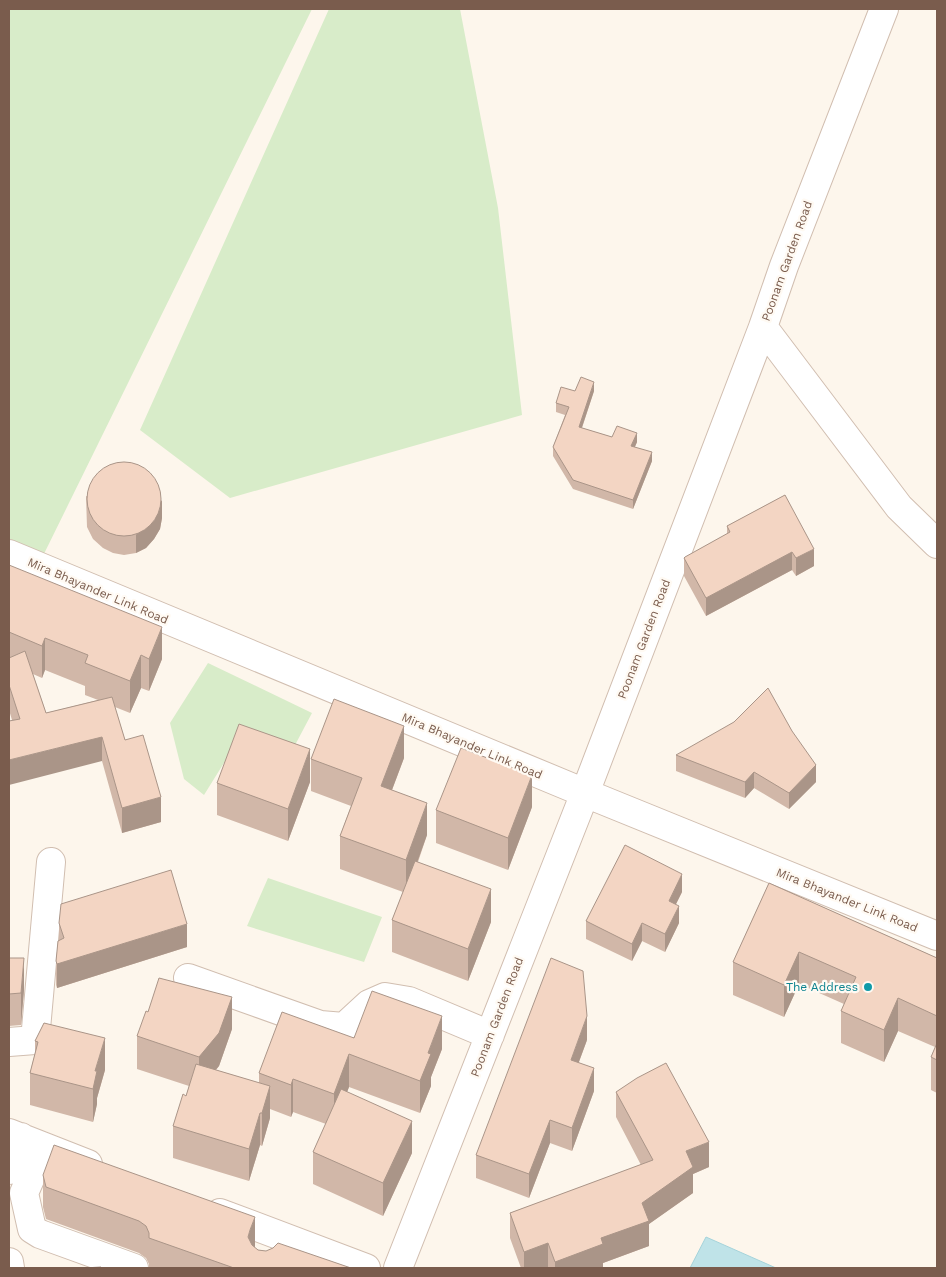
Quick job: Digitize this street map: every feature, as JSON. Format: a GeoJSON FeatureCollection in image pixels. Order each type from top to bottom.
{"type":"FeatureCollection","features":[{"type":"Feature","properties":{"kind":"street","name":"Poonam Garden Road"},"geometry":{"type":"LineString","coordinates":[[398,1268],[585,793],[763,327],[784,266],[884,9]]}},
{"type":"Feature","properties":{"kind":"street"},"geometry":{"type":"LineString","coordinates":[[763,327],[899,507],[937,544]]}},
{"type":"Feature","properties":{"kind":"street","name":"Mira Bhayander Link Road"},"geometry":{"type":"LineString","coordinates":[[9,554],[585,793],[937,936]]}},
{"type":"Feature","properties":{"kind":"street"},"geometry":{"type":"LineString","coordinates":[[9,1042],[35,1040],[51,862]]}},
{"type":"Feature","properties":{"kind":"street"},"geometry":{"type":"LineString","coordinates":[[188,978],[320,1025],[344,1027],[369,1004],[385,997],[409,1001],[490,1035]]}},
{"type":"Feature","properties":{"kind":"street"},"geometry":{"type":"LineString","coordinates":[[9,1170],[24,1139]]}},
{"type":"Feature","properties":{"kind":"street"},"geometry":{"type":"LineString","coordinates":[[24,1139],[109,1172]]}},
{"type":"Feature","properties":{"kind":"street"},"geometry":{"type":"LineString","coordinates":[[24,1139],[24,1193],[32,1229],[40,1234],[134,1268]]}},
{"type":"Feature","properties":{"kind":"street"},"geometry":{"type":"LineString","coordinates":[[193,1203],[366,1268]]}},
{"type":"Feature","properties":{"kind":"street"},"geometry":{"type":"LineString","coordinates":[[268,1260],[278,1235]]}},
{"type":"Feature","properties":{"kind":"street"},"geometry":{"type":"LineString","coordinates":[[9,1262],[10,1268]]}},
{"type":"Feature","properties":{"kind":"green space"},"geometry":{"type":"Polygon","coordinates":[[[9,9],[312,9],[38,566],[9,554],[9,9]]]}},
{"type":"Feature","properties":{"kind":"green space"},"geometry":{"type":"Polygon","coordinates":[[[329,9],[460,9],[498,208],[522,415],[230,498],[140,430],[329,9]]]}},
{"type":"Feature","properties":{"kind":"green space"},"geometry":{"type":"Polygon","coordinates":[[[208,663],[312,713],[294,747],[237,742],[204,795],[184,779],[170,723],[208,663]]]}},
{"type":"Feature","properties":{"kind":"green space"},"geometry":{"type":"Polygon","coordinates":[[[268,878],[382,917],[364,962],[247,926],[268,878]]]}},
{"type":"Feature","properties":{"kind":"water"},"geometry":{"type":"Polygon","coordinates":[[[706,1237],[776,1268],[690,1268],[706,1237]]]}},
{"type":"Feature","properties":{"kind":"building"},"geometry":{"type":"Polygon","coordinates":[[[581,377],[594,382],[579,427],[612,437],[617,426],[637,433],[631,446],[652,452],[633,500],[573,480],[553,447],[569,407],[556,403],[561,387],[575,391],[581,377]]]}},
{"type":"Feature","properties":{"kind":"building"},"geometry":{"type":"Polygon","coordinates":[[[117,462],[131,462],[145,468],[155,478],[161,492],[161,506],[155,520],[145,530],[131,536],[117,536],[103,530],[93,520],[87,506],[87,492],[93,478],[103,468],[117,462]]]}},
{"type":"Feature","properties":{"kind":"building"},"geometry":{"type":"Polygon","coordinates":[[[785,495],[814,549],[796,558],[792,552],[706,598],[684,558],[730,532],[727,526],[785,495]]]}},
{"type":"Feature","properties":{"kind":"building"},"geometry":{"type":"Polygon","coordinates":[[[9,565],[162,627],[149,659],[141,655],[130,681],[85,663],[88,655],[45,638],[42,646],[9,632],[9,565]]]}},
{"type":"Feature","properties":{"kind":"building"},"geometry":{"type":"Polygon","coordinates":[[[25,651],[46,713],[112,697],[125,740],[143,735],[161,797],[122,808],[102,737],[9,760],[9,721],[20,719],[9,685],[9,658],[25,651]]]}},
{"type":"Feature","properties":{"kind":"building"},"geometry":{"type":"Polygon","coordinates":[[[768,688],[792,731],[816,765],[789,793],[754,772],[745,782],[676,755],[734,722],[768,688]]]}},
{"type":"Feature","properties":{"kind":"building"},"geometry":{"type":"Polygon","coordinates":[[[334,699],[404,726],[381,786],[427,803],[406,860],[340,836],[362,778],[311,759],[334,699]]]}},
{"type":"Feature","properties":{"kind":"building"},"geometry":{"type":"Polygon","coordinates":[[[239,724],[310,749],[288,809],[217,783],[239,724]]]}},
{"type":"Feature","properties":{"kind":"building"},"geometry":{"type":"Polygon","coordinates":[[[461,748],[532,775],[508,838],[436,810],[461,748]]]}},
{"type":"Feature","properties":{"kind":"building"},"geometry":{"type":"Polygon","coordinates":[[[625,845],[682,874],[669,901],[679,906],[665,934],[642,923],[632,944],[586,921],[625,845]]]}},
{"type":"Feature","properties":{"kind":"building"},"geometry":{"type":"Polygon","coordinates":[[[415,861],[491,889],[468,949],[392,920],[415,861]]]}},
{"type":"Feature","properties":{"kind":"building"},"geometry":{"type":"Polygon","coordinates":[[[171,870],[187,924],[57,964],[58,941],[64,938],[59,923],[61,904],[171,870]]]}},
{"type":"Feature","properties":{"kind":"building"},"geometry":{"type":"Polygon","coordinates":[[[769,883],[937,958],[937,1016],[898,998],[884,1030],[841,1011],[856,977],[799,952],[784,985],[733,962],[769,883]]]}},
{"type":"Feature","properties":{"kind":"building"},"geometry":{"type":"Polygon","coordinates":[[[9,958],[24,958],[21,993],[9,994],[9,958]]]}},
{"type":"Feature","properties":{"kind":"building"},"geometry":{"type":"Polygon","coordinates":[[[551,958],[583,971],[587,1016],[571,1060],[594,1068],[572,1128],[550,1120],[529,1174],[476,1155],[551,958]]]}},
{"type":"Feature","properties":{"kind":"building"},"geometry":{"type":"Polygon","coordinates":[[[159,978],[232,997],[219,1033],[199,1057],[137,1036],[146,1011],[148,1012],[159,978]]]}},
{"type":"Feature","properties":{"kind":"building"},"geometry":{"type":"Polygon","coordinates":[[[372,991],[442,1016],[428,1053],[431,1054],[420,1081],[349,1054],[334,1094],[293,1079],[291,1085],[259,1073],[282,1012],[354,1038],[372,991]]]}},
{"type":"Feature","properties":{"kind":"building"},"geometry":{"type":"Polygon","coordinates":[[[44,1023],[105,1038],[95,1071],[97,1071],[93,1089],[30,1073],[38,1042],[35,1041],[44,1023]]]}},
{"type":"Feature","properties":{"kind":"building"},"geometry":{"type":"Polygon","coordinates":[[[937,1043],[937,1060],[931,1057],[937,1043]]]}},
{"type":"Feature","properties":{"kind":"building"},"geometry":{"type":"Polygon","coordinates":[[[666,1063],[709,1142],[686,1151],[693,1167],[642,1203],[649,1221],[601,1238],[603,1244],[555,1262],[548,1243],[524,1252],[510,1213],[653,1160],[616,1092],[637,1078],[666,1063]]]}},
{"type":"Feature","properties":{"kind":"building"},"geometry":{"type":"Polygon","coordinates":[[[196,1064],[270,1086],[249,1149],[173,1126],[183,1094],[186,1096],[196,1064]]]}},
{"type":"Feature","properties":{"kind":"building"},"geometry":{"type":"Polygon","coordinates":[[[341,1089],[412,1121],[383,1183],[313,1152],[341,1089]]]}},
{"type":"Feature","properties":{"kind":"building"},"geometry":{"type":"Polygon","coordinates":[[[54,1145],[255,1217],[248,1237],[252,1245],[258,1250],[266,1251],[278,1243],[351,1268],[234,1268],[149,1238],[146,1226],[139,1221],[46,1187],[43,1175],[54,1145]]]}},
{"type":"Feature","properties":{"kind":"place","name":"The Address"},"geometry":{"type":"Point","coordinates":[868,987]}}]}
